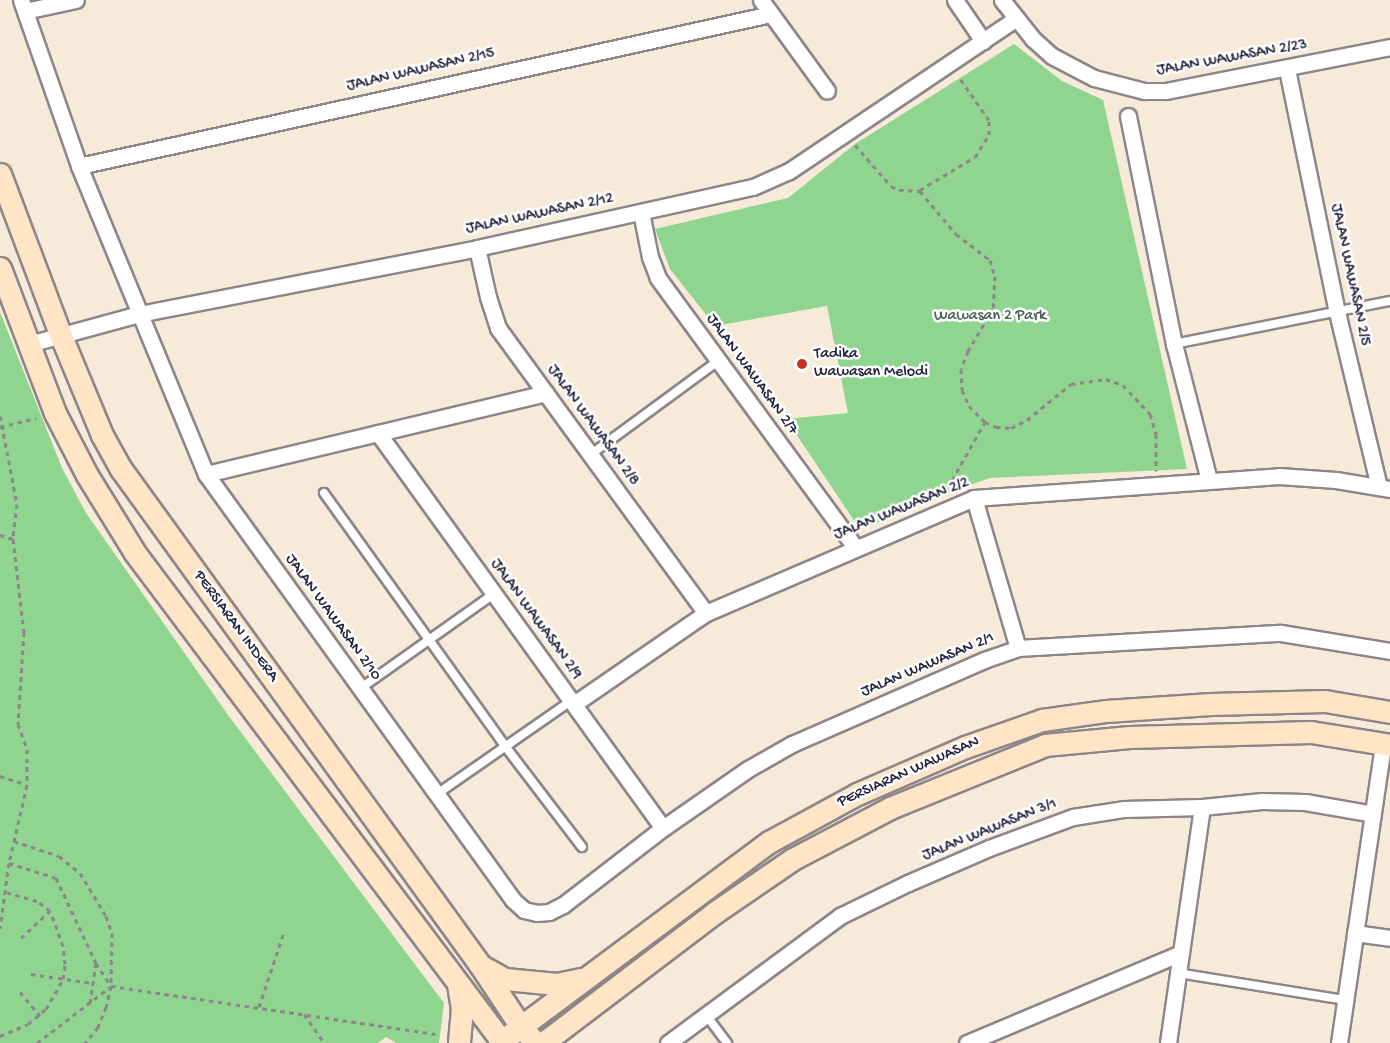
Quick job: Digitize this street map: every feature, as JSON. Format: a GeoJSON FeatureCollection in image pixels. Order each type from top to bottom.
{"type":"FeatureCollection","features":[{"type":"Feature","properties":{"kind":"main road","name":"PERSIARAN INDERA"},"geometry":{"type":"LineString","coordinates":[[0,174],[61,336],[102,435],[121,468],[480,965],[520,1027],[536,1043]]}},
{"type":"Feature","properties":{"kind":"main road"},"geometry":{"type":"LineString","coordinates":[[0,268],[55,413],[87,476],[135,553],[501,1042]]}},
{"type":"Feature","properties":{"kind":"main road"},"geometry":{"type":"LineString","coordinates":[[1325,701],[1362,721],[1388,741]]}},
{"type":"Feature","properties":{"kind":"main road","name":"PERSIARAN WAWASAN"},"geometry":{"type":"LineString","coordinates":[[501,1042],[769,842],[857,794],[965,747],[1042,720],[1106,711],[1211,704],[1325,701],[1390,712]]}},
{"type":"Feature","properties":{"kind":"main road","name":"PERSIARAN WAWASAN"},"geometry":{"type":"LineString","coordinates":[[543,1043],[714,913],[793,859],[890,808],[1045,745],[1130,737],[1311,732],[1388,741]]}},
{"type":"Feature","properties":{"kind":"main road"},"geometry":{"type":"LineString","coordinates":[[480,965],[505,979],[557,984],[584,978]]}},
{"type":"Feature","properties":{"kind":"main road"},"geometry":{"type":"LineString","coordinates":[[457,981],[462,1008],[459,1043]]}},
{"type":"Feature","properties":{"kind":"street"},"geometry":{"type":"LineString","coordinates":[[23,5],[76,0]]}},
{"type":"Feature","properties":{"kind":"street"},"geometry":{"type":"LineString","coordinates":[[761,0],[827,91]]}},
{"type":"Feature","properties":{"kind":"street"},"geometry":{"type":"LineString","coordinates":[[955,0],[983,40]]}},
{"type":"Feature","properties":{"kind":"street","name":"JALAN WAWASAN 2/23"},"geometry":{"type":"LineString","coordinates":[[1002,0],[1016,19],[1046,50],[1071,67],[1118,86],[1143,91],[1166,91],[1390,47]]}},
{"type":"Feature","properties":{"kind":"street","name":"JALAN WAWASAN 2/10"},"geometry":{"type":"LineString","coordinates":[[23,5],[79,166],[206,474],[513,900],[524,910],[537,914]]}},
{"type":"Feature","properties":{"kind":"street","name":"JALAN WAWASAN 2/15"},"geometry":{"type":"LineString","coordinates":[[79,166],[771,14]]}},
{"type":"Feature","properties":{"kind":"street","name":"JALAN WAWASAN 2/12"},"geometry":{"type":"LineString","coordinates":[[29,344],[139,314],[477,248],[753,187],[789,171],[1016,19]]}},
{"type":"Feature","properties":{"kind":"street","name":"JALAN WAWASAN 2/5"},"geometry":{"type":"LineString","coordinates":[[1287,69],[1337,312],[1384,488]]}},
{"type":"Feature","properties":{"kind":"street"},"geometry":{"type":"LineString","coordinates":[[1128,116],[1174,344],[1209,480]]}},
{"type":"Feature","properties":{"kind":"street","name":"JALAN WAWASAN 2/7"},"geometry":{"type":"LineString","coordinates":[[641,212],[650,257],[658,278],[855,547]]}},
{"type":"Feature","properties":{"kind":"street","name":"JALAN WAWASAN 2/8"},"geometry":{"type":"LineString","coordinates":[[477,248],[488,297],[498,328],[706,613]]}},
{"type":"Feature","properties":{"kind":"street"},"geometry":{"type":"LineString","coordinates":[[206,474],[545,393]]}},
{"type":"Feature","properties":{"kind":"street","name":"JALAN WAWASAN 2/9"},"geometry":{"type":"LineString","coordinates":[[378,433],[663,828]]}},
{"type":"Feature","properties":{"kind":"street","name":"JALAN WAWASAN 2/2"},"geometry":{"type":"LineString","coordinates":[[572,702],[706,613],[855,547],[974,498],[1279,476],[1336,480],[1384,488]]}},
{"type":"Feature","properties":{"kind":"street"},"geometry":{"type":"LineString","coordinates":[[974,498],[1018,648]]}},
{"type":"Feature","properties":{"kind":"street","name":"JALAN WAWASAN 2/1"},"geometry":{"type":"LineString","coordinates":[[537,914],[549,912],[563,905],[663,828],[748,769],[792,744],[984,660],[1018,648],[1281,633],[1390,651]]}},
{"type":"Feature","properties":{"kind":"street"},"geometry":{"type":"LineString","coordinates":[[1340,1043],[1373,814],[1388,741]]}},
{"type":"Feature","properties":{"kind":"street","name":"JALAN WAWASAN 3/1"},"geometry":{"type":"LineString","coordinates":[[668,1043],[840,916],[989,848],[1073,817],[1124,809],[1202,807],[1262,801],[1305,802],[1373,814]]}},
{"type":"Feature","properties":{"kind":"street"},"geometry":{"type":"LineString","coordinates":[[1168,1043],[1202,807]]}},
{"type":"Feature","properties":{"kind":"street"},"geometry":{"type":"LineString","coordinates":[[1355,933],[1390,938]]}},
{"type":"Feature","properties":{"kind":"street"},"geometry":{"type":"LineString","coordinates":[[967,1043],[1181,953]]}},
{"type":"Feature","properties":{"kind":"lane"},"geometry":{"type":"LineString","coordinates":[[1174,344],[1390,301]]}},
{"type":"Feature","properties":{"kind":"lane"},"geometry":{"type":"LineString","coordinates":[[590,455],[718,361]]}},
{"type":"Feature","properties":{"kind":"lane"},"geometry":{"type":"LineString","coordinates":[[324,493],[505,746],[582,848]]}},
{"type":"Feature","properties":{"kind":"lane"},"geometry":{"type":"LineString","coordinates":[[360,688],[494,594]]}},
{"type":"Feature","properties":{"kind":"lane"},"geometry":{"type":"LineString","coordinates":[[437,794],[572,702]]}},
{"type":"Feature","properties":{"kind":"lane"},"geometry":{"type":"LineString","coordinates":[[1179,973],[1346,1000]]}},
{"type":"Feature","properties":{"kind":"lane"},"geometry":{"type":"LineString","coordinates":[[706,1015],[726,1043]]}},
{"type":"Feature","properties":{"kind":"path"},"geometry":{"type":"LineString","coordinates":[[846,131],[891,186],[899,190],[920,191],[975,157],[989,135],[989,120],[950,62]]}},
{"type":"Feature","properties":{"kind":"path"},"geometry":{"type":"LineString","coordinates":[[920,191],[956,234],[990,260],[995,276],[993,309],[968,351],[961,369],[962,390],[969,406],[985,422],[996,427],[1011,428],[1027,420],[1071,384],[1106,379],[1123,385],[1150,414],[1156,434],[1156,471]]}},
{"type":"Feature","properties":{"kind":"path"},"geometry":{"type":"LineString","coordinates":[[0,416],[17,504],[13,539],[24,632],[18,724],[27,749],[27,785],[9,863],[0,928]]}},
{"type":"Feature","properties":{"kind":"path"},"geometry":{"type":"LineString","coordinates":[[1,427],[44,416]]}},
{"type":"Feature","properties":{"kind":"path"},"geometry":{"type":"LineString","coordinates":[[952,508],[952,480],[985,422]]}},
{"type":"Feature","properties":{"kind":"path"},"geometry":{"type":"LineString","coordinates":[[0,535],[13,539]]}},
{"type":"Feature","properties":{"kind":"path"},"geometry":{"type":"LineString","coordinates":[[0,776],[27,785]]}},
{"type":"Feature","properties":{"kind":"path"},"geometry":{"type":"LineString","coordinates":[[14,841],[33,845],[59,856],[80,873],[106,916],[112,933],[111,986],[98,1028],[85,1043]]}},
{"type":"Feature","properties":{"kind":"path"},"geometry":{"type":"LineString","coordinates":[[9,863],[56,878],[96,963],[111,986]]}},
{"type":"Feature","properties":{"kind":"path"},"geometry":{"type":"LineString","coordinates":[[0,1035],[17,1031],[39,1016],[57,994],[63,979],[63,946],[50,911],[29,898],[5,892]]}},
{"type":"Feature","properties":{"kind":"path"},"geometry":{"type":"LineString","coordinates":[[21,938],[50,911]]}},
{"type":"Feature","properties":{"kind":"path"},"geometry":{"type":"LineString","coordinates":[[258,1008],[284,932]]}},
{"type":"Feature","properties":{"kind":"path"},"geometry":{"type":"LineString","coordinates":[[90,1003],[96,963]]}},
{"type":"Feature","properties":{"kind":"path"},"geometry":{"type":"LineString","coordinates":[[32,974],[92,983]]}},
{"type":"Feature","properties":{"kind":"path"},"geometry":{"type":"LineString","coordinates":[[37,1043],[111,986],[435,1034]]}},
{"type":"Feature","properties":{"kind":"path"},"geometry":{"type":"LineString","coordinates":[[20,992],[39,1016]]}},
{"type":"Feature","properties":{"kind":"path"},"geometry":{"type":"LineString","coordinates":[[304,1014],[324,1043]]}},
{"type":"Feature","properties":{"kind":"green space","name":"Wawasan 2 Park"},"geometry":{"type":"Polygon","coordinates":[[[1014,44],[1062,81],[1103,100],[1187,469],[990,478],[872,525],[857,525],[786,419],[848,413],[827,306],[715,326],[670,269],[655,229],[788,198],[855,144],[1014,44]]]}},
{"type":"Feature","properties":{"kind":"green space"},"geometry":{"type":"Polygon","coordinates":[[[0,312],[62,468],[86,513],[228,715],[444,1003],[439,1043],[396,1043],[386,1037],[378,1043],[0,1043],[0,312]]]}},
{"type":"Feature","properties":{"kind":"place","name":"Tadika Wawasan Melodi"},"geometry":{"type":"Point","coordinates":[802,364]}}]}
